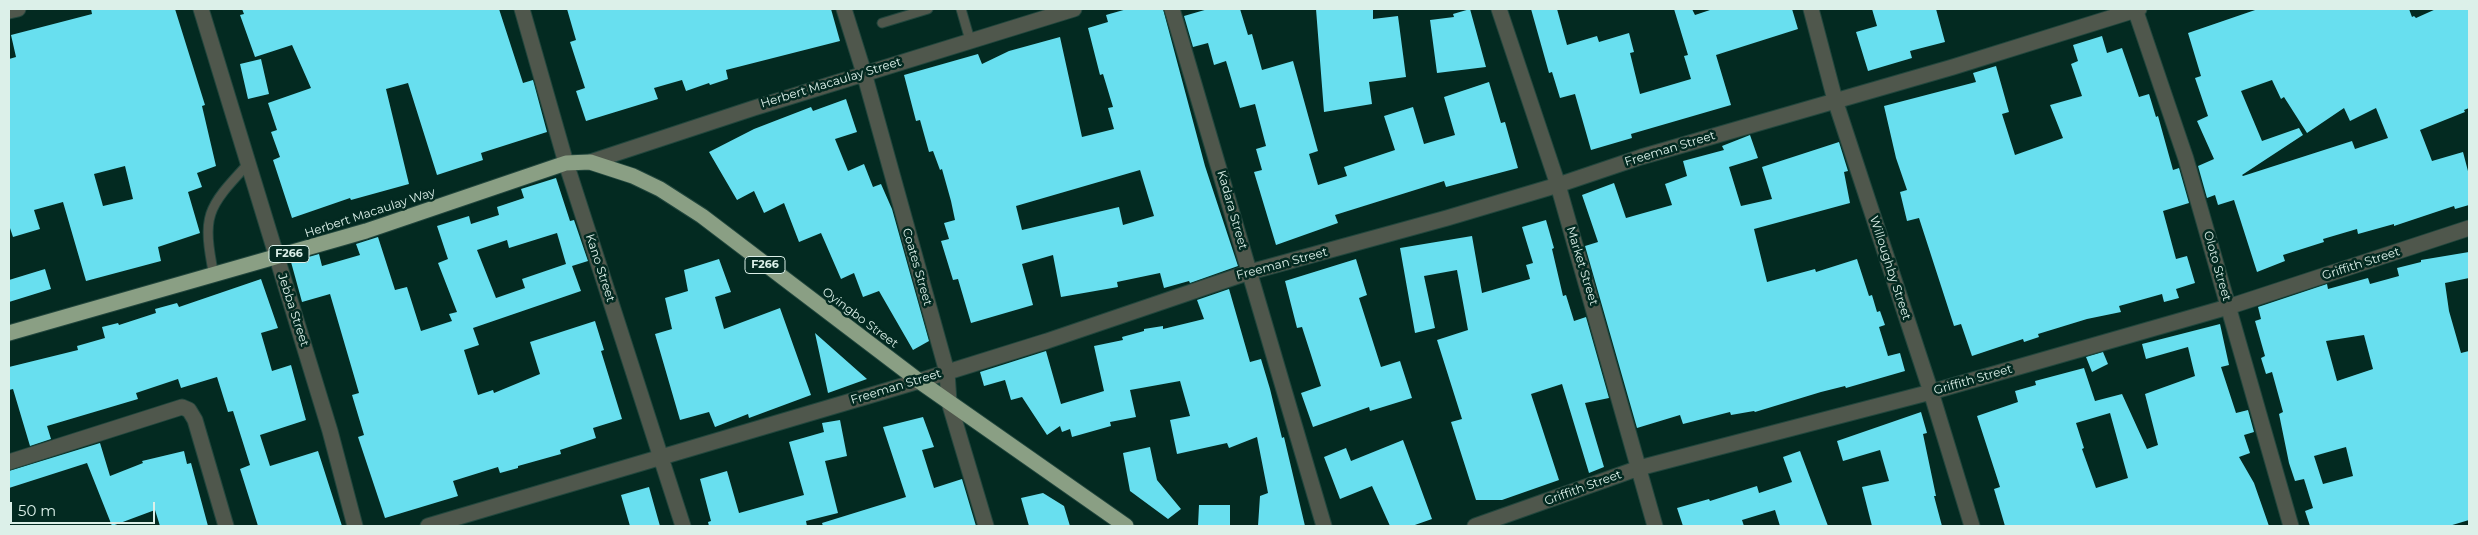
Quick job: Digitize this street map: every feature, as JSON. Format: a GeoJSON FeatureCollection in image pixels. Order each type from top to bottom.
{"type":"FeatureCollection","features":[{"type":"Feature","properties":{"kind":"highway","name":"Oyingbo Street"},"geometry":{"type":"LineString","coordinates":[[566,163],[590,162],[633,176],[660,188],[702,216],[919,381],[1126,526]]}},
{"type":"Feature","properties":{"kind":"highway","name":"Herbert Macaulay Way"},"geometry":{"type":"LineString","coordinates":[[9,334],[366,231],[566,163]]}},
{"type":"Feature","properties":{"kind":"street"},"geometry":{"type":"LineString","coordinates":[[9,11],[18,9]]}},
{"type":"Feature","properties":{"kind":"street","name":"Jebba Street"},"geometry":{"type":"LineString","coordinates":[[201,9],[330,431],[355,526]]}},
{"type":"Feature","properties":{"kind":"street","name":"Kano Street"},"geometry":{"type":"LineString","coordinates":[[522,9],[566,163],[683,526]]}},
{"type":"Feature","properties":{"kind":"street","name":"Coates Street"},"geometry":{"type":"LineString","coordinates":[[844,9],[864,73],[947,372],[949,402],[986,526]]}},
{"type":"Feature","properties":{"kind":"street","name":"Herbert Macaulay Street"},"geometry":{"type":"LineString","coordinates":[[590,162],[864,73],[1074,9]]}},
{"type":"Feature","properties":{"kind":"street","name":"Kadara Street"},"geometry":{"type":"LineString","coordinates":[[1172,9],[1324,526]]}},
{"type":"Feature","properties":{"kind":"street","name":"Market Street"},"geometry":{"type":"LineString","coordinates":[[1499,9],[1558,185],[1655,526]]}},
{"type":"Feature","properties":{"kind":"street","name":"Willoughby Street"},"geometry":{"type":"LineString","coordinates":[[1811,9],[1835,100],[1931,392],[1972,526]]}},
{"type":"Feature","properties":{"kind":"street","name":"Freeman Street"},"geometry":{"type":"LineString","coordinates":[[428,526],[919,381],[1047,341],[1250,272],[1333,251],[1558,185],[1640,157],[1953,67],[2136,9]]}},
{"type":"Feature","properties":{"kind":"street","name":"Oloto Street"},"geometry":{"type":"LineString","coordinates":[[2136,9],[2186,159],[2291,526]]}},
{"type":"Feature","properties":{"kind":"street","name":"Griffith Street"},"geometry":{"type":"LineString","coordinates":[[1475,526],[1639,468],[1931,392],[2228,306],[2469,228]]}},
{"type":"Feature","properties":{"kind":"street"},"geometry":{"type":"LineString","coordinates":[[9,462],[182,407],[189,410],[195,420],[226,526]]}},
{"type":"Feature","properties":{"kind":"lane"},"geometry":{"type":"LineString","coordinates":[[882,22],[928,9]]}},
{"type":"Feature","properties":{"kind":"lane"},"geometry":{"type":"LineString","coordinates":[[962,9],[970,40]]}},
{"type":"Feature","properties":{"kind":"lane"},"geometry":{"type":"LineString","coordinates":[[214,276],[207,242],[207,221],[213,206],[226,188],[248,164]]}},
{"type":"Feature","properties":{"kind":"building"},"geometry":{"type":"Polygon","coordinates":[[[91,9],[175,9],[205,105],[202,106],[216,166],[197,173],[202,187],[188,192],[200,233],[158,247],[161,261],[86,281],[63,202],[34,210],[40,229],[13,237],[9,225],[9,59],[16,57],[11,35],[92,14],[91,9]],[[125,166],[94,174],[103,206],[133,199],[125,166]]]}},
{"type":"Feature","properties":{"kind":"building"},"geometry":{"type":"Polygon","coordinates":[[[242,9],[499,9],[523,83],[533,80],[547,132],[481,153],[483,160],[437,175],[408,83],[386,89],[409,184],[351,200],[350,198],[292,218],[273,160],[280,157],[271,132],[277,130],[268,103],[311,88],[292,45],[255,57],[240,15],[244,14],[242,9]]]}},
{"type":"Feature","properties":{"kind":"building"},"geometry":{"type":"Polygon","coordinates":[[[567,9],[831,9],[840,41],[726,70],[728,79],[710,85],[709,83],[686,91],[682,80],[654,88],[658,99],[586,121],[576,91],[585,88],[570,42],[576,40],[567,9]]]}},
{"type":"Feature","properties":{"kind":"building"},"geometry":{"type":"Polygon","coordinates":[[[1127,9],[1163,9],[1205,166],[1238,266],[1190,283],[1189,281],[1164,288],[1160,273],[1117,282],[1118,287],[1061,297],[1053,255],[1022,264],[1033,305],[971,323],[958,279],[953,280],[941,241],[949,239],[944,223],[955,220],[951,201],[942,169],[940,170],[933,151],[929,152],[920,120],[916,121],[904,75],[978,54],[982,64],[1009,51],[1060,37],[1082,137],[1114,129],[1108,108],[1113,107],[1103,74],[1100,75],[1088,28],[1108,22],[1106,15],[1127,9]],[[1140,170],[1016,206],[1022,230],[1119,207],[1123,225],[1154,216],[1140,170]]]}},
{"type":"Feature","properties":{"kind":"building"},"geometry":{"type":"Polygon","coordinates":[[[1208,9],[1240,9],[1248,35],[1252,34],[1262,70],[1293,61],[1318,151],[1309,154],[1318,185],[1347,176],[1344,167],[1395,150],[1384,116],[1413,107],[1424,144],[1455,135],[1444,97],[1489,82],[1501,123],[1505,122],[1518,168],[1446,187],[1444,181],[1335,215],[1338,223],[1276,245],[1254,172],[1262,170],[1256,149],[1266,146],[1255,104],[1240,108],[1226,61],[1214,65],[1208,43],[1193,47],[1184,16],[1208,9]]]}},
{"type":"Feature","properties":{"kind":"building"},"geometry":{"type":"Polygon","coordinates":[[[1316,9],[1373,9],[1373,19],[1398,16],[1406,77],[1369,82],[1372,104],[1324,112],[1316,9]]]}},
{"type":"Feature","properties":{"kind":"building"},"geometry":{"type":"Polygon","coordinates":[[[1470,9],[1486,67],[1437,73],[1430,20],[1454,17],[1453,14],[1470,9]]]}},
{"type":"Feature","properties":{"kind":"building"},"geometry":{"type":"Polygon","coordinates":[[[1531,9],[1557,9],[1567,45],[1597,36],[1599,42],[1629,33],[1634,52],[1630,53],[1640,94],[1691,79],[1684,56],[1688,55],[1674,9],[1692,9],[1695,15],[1713,9],[1792,9],[1798,29],[1716,55],[1731,105],[1631,134],[1632,138],[1591,150],[1575,94],[1560,98],[1552,72],[1549,73],[1531,9]]]}},
{"type":"Feature","properties":{"kind":"building"},"geometry":{"type":"Polygon","coordinates":[[[1872,9],[1936,9],[1945,42],[1910,51],[1912,58],[1868,71],[1856,32],[1877,26],[1872,9]]]}},
{"type":"Feature","properties":{"kind":"building"},"geometry":{"type":"Polygon","coordinates":[[[2258,9],[2409,9],[2412,17],[2416,18],[2436,9],[2469,9],[2469,108],[2464,110],[2465,112],[2420,130],[2432,161],[2463,152],[2469,175],[2469,205],[2455,209],[2454,206],[2394,226],[2394,224],[2358,234],[2357,229],[2323,239],[2324,242],[2283,255],[2285,261],[2257,272],[2234,200],[2218,205],[2215,195],[2207,198],[2198,166],[2214,159],[2197,121],[2208,116],[2195,78],[2201,76],[2188,33],[2258,9]],[[2272,80],[2241,91],[2262,141],[2299,128],[2303,135],[2243,176],[2352,141],[2355,149],[2388,138],[2376,108],[2350,121],[2344,108],[2307,133],[2284,97],[2281,99],[2272,80]]]}},
{"type":"Feature","properties":{"kind":"building"},"geometry":{"type":"Polygon","coordinates":[[[2102,36],[2107,53],[2122,48],[2139,97],[2149,94],[2156,117],[2158,116],[2173,170],[2179,168],[2189,203],[2163,211],[2176,259],[2187,256],[2195,283],[2176,289],[2179,298],[2164,302],[2162,294],[2119,306],[2121,312],[2087,319],[2038,334],[2039,337],[2024,342],[2023,339],[1972,356],[1961,324],[1954,326],[1919,218],[1907,221],[1900,192],[1907,190],[1896,158],[1884,106],[1976,82],[1973,73],[1996,66],[2009,112],[2002,114],[2015,155],[2063,138],[2050,105],[2082,96],[2071,64],[2078,61],[2073,45],[2102,36]]]}},
{"type":"Feature","properties":{"kind":"building"},"geometry":{"type":"Polygon","coordinates":[[[261,59],[269,94],[248,99],[240,64],[261,59]]]}},
{"type":"Feature","properties":{"kind":"building"},"geometry":{"type":"Polygon","coordinates":[[[846,99],[857,132],[835,139],[848,171],[864,164],[873,187],[881,184],[892,209],[929,341],[913,350],[879,291],[863,297],[854,273],[841,279],[821,233],[799,242],[784,203],[764,213],[754,191],[737,200],[709,152],[754,129],[811,107],[813,111],[846,99]]]}},
{"type":"Feature","properties":{"kind":"building"},"geometry":{"type":"Polygon","coordinates":[[[1750,135],[1758,158],[1729,167],[1741,206],[1772,199],[1762,167],[1839,142],[1848,171],[1844,172],[1850,203],[1754,229],[1767,282],[1815,269],[1816,272],[1857,259],[1869,296],[1872,295],[1877,312],[1880,311],[1885,325],[1879,327],[1888,356],[1900,353],[1905,371],[1846,388],[1845,386],[1821,392],[1755,412],[1731,415],[1730,412],[1683,424],[1680,415],[1637,428],[1585,246],[1598,242],[1582,195],[1614,183],[1626,218],[1672,205],[1665,184],[1687,176],[1683,161],[1724,150],[1722,146],[1750,135]]]}},
{"type":"Feature","properties":{"kind":"building"},"geometry":{"type":"Polygon","coordinates":[[[556,178],[570,221],[574,220],[588,261],[572,266],[581,291],[473,328],[479,345],[464,350],[478,395],[493,390],[494,393],[540,374],[530,342],[595,321],[604,350],[601,351],[622,419],[593,428],[596,438],[560,450],[561,454],[500,473],[498,467],[453,481],[458,496],[385,518],[358,437],[364,435],[352,395],[359,393],[330,294],[302,302],[291,262],[319,254],[322,266],[360,255],[356,244],[378,237],[395,290],[407,287],[421,331],[452,321],[449,314],[457,312],[438,263],[448,259],[437,226],[469,216],[471,224],[499,215],[497,207],[524,198],[521,189],[556,178]],[[557,233],[509,248],[507,240],[477,250],[496,298],[525,288],[522,279],[566,264],[557,233]]]}},
{"type":"Feature","properties":{"kind":"building"},"geometry":{"type":"Polygon","coordinates":[[[1546,220],[1554,248],[1552,249],[1563,296],[1566,295],[1574,321],[1586,317],[1609,398],[1585,403],[1604,467],[1589,473],[1562,384],[1531,394],[1559,480],[1502,500],[1476,500],[1451,422],[1462,419],[1437,340],[1468,330],[1457,270],[1424,276],[1435,328],[1415,333],[1400,248],[1472,236],[1482,293],[1530,279],[1526,265],[1533,263],[1522,227],[1546,220]]]}},
{"type":"Feature","properties":{"kind":"building"},"geometry":{"type":"Polygon","coordinates":[[[2469,252],[2469,278],[2445,283],[2449,311],[2461,353],[2469,351],[2469,520],[2449,526],[2310,526],[2305,511],[2313,508],[2304,479],[2295,481],[2289,463],[2279,414],[2283,412],[2272,372],[2266,374],[2261,358],[2265,356],[2255,321],[2261,319],[2258,307],[2327,284],[2328,289],[2368,278],[2370,284],[2399,276],[2397,268],[2421,262],[2421,260],[2469,252]],[[2364,335],[2326,341],[2337,381],[2373,369],[2364,335]],[[2346,447],[2314,456],[2323,484],[2353,476],[2346,447]]]}},
{"type":"Feature","properties":{"kind":"building"},"geometry":{"type":"Polygon","coordinates":[[[719,259],[731,292],[715,297],[724,329],[780,308],[811,395],[749,418],[748,414],[715,427],[709,412],[680,420],[655,334],[672,329],[665,298],[688,291],[684,270],[719,259]]]}},
{"type":"Feature","properties":{"kind":"building"},"geometry":{"type":"Polygon","coordinates":[[[1356,259],[1367,295],[1359,298],[1381,367],[1400,361],[1412,398],[1370,411],[1369,407],[1313,427],[1301,393],[1321,386],[1302,327],[1297,328],[1285,281],[1356,259]]]}},
{"type":"Feature","properties":{"kind":"building"},"geometry":{"type":"Polygon","coordinates":[[[45,269],[51,289],[9,302],[9,280],[45,269]]]}},
{"type":"Feature","properties":{"kind":"building"},"geometry":{"type":"Polygon","coordinates":[[[261,279],[278,328],[261,333],[272,371],[291,365],[306,420],[260,435],[270,466],[318,451],[342,526],[258,526],[240,469],[250,465],[233,411],[228,412],[217,377],[181,388],[178,379],[136,393],[138,399],[47,426],[51,439],[30,446],[13,389],[9,390],[9,367],[78,350],[77,346],[105,338],[102,327],[118,323],[119,325],[156,313],[155,309],[177,303],[179,307],[261,279]]]}},
{"type":"Feature","properties":{"kind":"building"},"geometry":{"type":"Polygon","coordinates":[[[1229,289],[1250,362],[1261,359],[1282,438],[1284,437],[1305,526],[1258,526],[1260,496],[1268,493],[1257,437],[1229,448],[1227,443],[1177,454],[1170,420],[1190,416],[1180,381],[1130,390],[1136,417],[1110,422],[1111,426],[1072,437],[1070,429],[1062,432],[1060,426],[1047,435],[1022,397],[1011,400],[1005,380],[984,386],[980,372],[1046,351],[1061,404],[1104,391],[1094,346],[1123,340],[1122,337],[1144,331],[1144,329],[1163,326],[1163,329],[1204,319],[1197,300],[1229,289]]]}},
{"type":"Feature","properties":{"kind":"building"},"geometry":{"type":"Polygon","coordinates":[[[2220,324],[2229,365],[2221,367],[2236,413],[2248,410],[2254,432],[2244,435],[2250,453],[2239,457],[2254,483],[2269,526],[2005,526],[1994,489],[2000,487],[1977,416],[2018,402],[2015,391],[2036,385],[2035,381],[2084,368],[2095,401],[2122,394],[2147,449],[2158,445],[2145,394],[2195,376],[2188,347],[2146,359],[2142,344],[2220,324]],[[2110,413],[2076,423],[2084,448],[2082,449],[2096,488],[2128,478],[2110,413]]]}},
{"type":"Feature","properties":{"kind":"building"},"geometry":{"type":"Polygon","coordinates":[[[815,333],[867,379],[828,393],[815,333]]]}},
{"type":"Feature","properties":{"kind":"building"},"geometry":{"type":"Polygon","coordinates":[[[2103,352],[2108,364],[2092,372],[2086,357],[2103,352]]]}},
{"type":"Feature","properties":{"kind":"building"},"geometry":{"type":"Polygon","coordinates":[[[1921,412],[1927,433],[1923,434],[1936,496],[1934,496],[1942,526],[1872,526],[1862,487],[1889,481],[1880,450],[1843,461],[1837,441],[1921,412]]]}},
{"type":"Feature","properties":{"kind":"building"},"geometry":{"type":"Polygon","coordinates":[[[923,417],[934,447],[922,450],[934,488],[962,479],[976,526],[823,526],[822,523],[906,497],[883,427],[923,417]]]}},
{"type":"Feature","properties":{"kind":"building"},"geometry":{"type":"Polygon","coordinates":[[[840,420],[847,456],[825,461],[838,513],[806,521],[807,526],[709,526],[708,522],[711,521],[700,479],[727,471],[739,513],[804,495],[789,442],[824,432],[822,423],[840,420]]]}},
{"type":"Feature","properties":{"kind":"building"},"geometry":{"type":"Polygon","coordinates":[[[1403,440],[1432,519],[1412,526],[1390,526],[1372,486],[1340,499],[1324,457],[1346,448],[1351,461],[1403,440]]]}},
{"type":"Feature","properties":{"kind":"building"},"geometry":{"type":"Polygon","coordinates":[[[100,443],[110,476],[143,463],[142,461],[184,451],[187,464],[191,463],[208,526],[160,526],[155,510],[112,526],[87,463],[9,488],[9,471],[100,443]]]}},
{"type":"Feature","properties":{"kind":"building"},"geometry":{"type":"Polygon","coordinates":[[[1150,447],[1157,480],[1181,509],[1168,519],[1130,491],[1123,453],[1150,447]]]}},
{"type":"Feature","properties":{"kind":"building"},"geometry":{"type":"Polygon","coordinates":[[[1800,451],[1828,526],[1780,526],[1775,510],[1742,520],[1744,526],[1683,526],[1677,508],[1709,499],[1710,501],[1757,486],[1759,493],[1792,482],[1783,457],[1800,451]]]}},
{"type":"Feature","properties":{"kind":"building"},"geometry":{"type":"Polygon","coordinates":[[[649,487],[660,526],[630,526],[621,495],[649,487]]]}},
{"type":"Feature","properties":{"kind":"building"},"geometry":{"type":"Polygon","coordinates":[[[1043,493],[1064,506],[1070,526],[1029,526],[1021,498],[1043,493]]]}},
{"type":"Feature","properties":{"kind":"building"},"geometry":{"type":"Polygon","coordinates":[[[1199,505],[1230,505],[1230,526],[1198,526],[1199,505]]]}}]}
